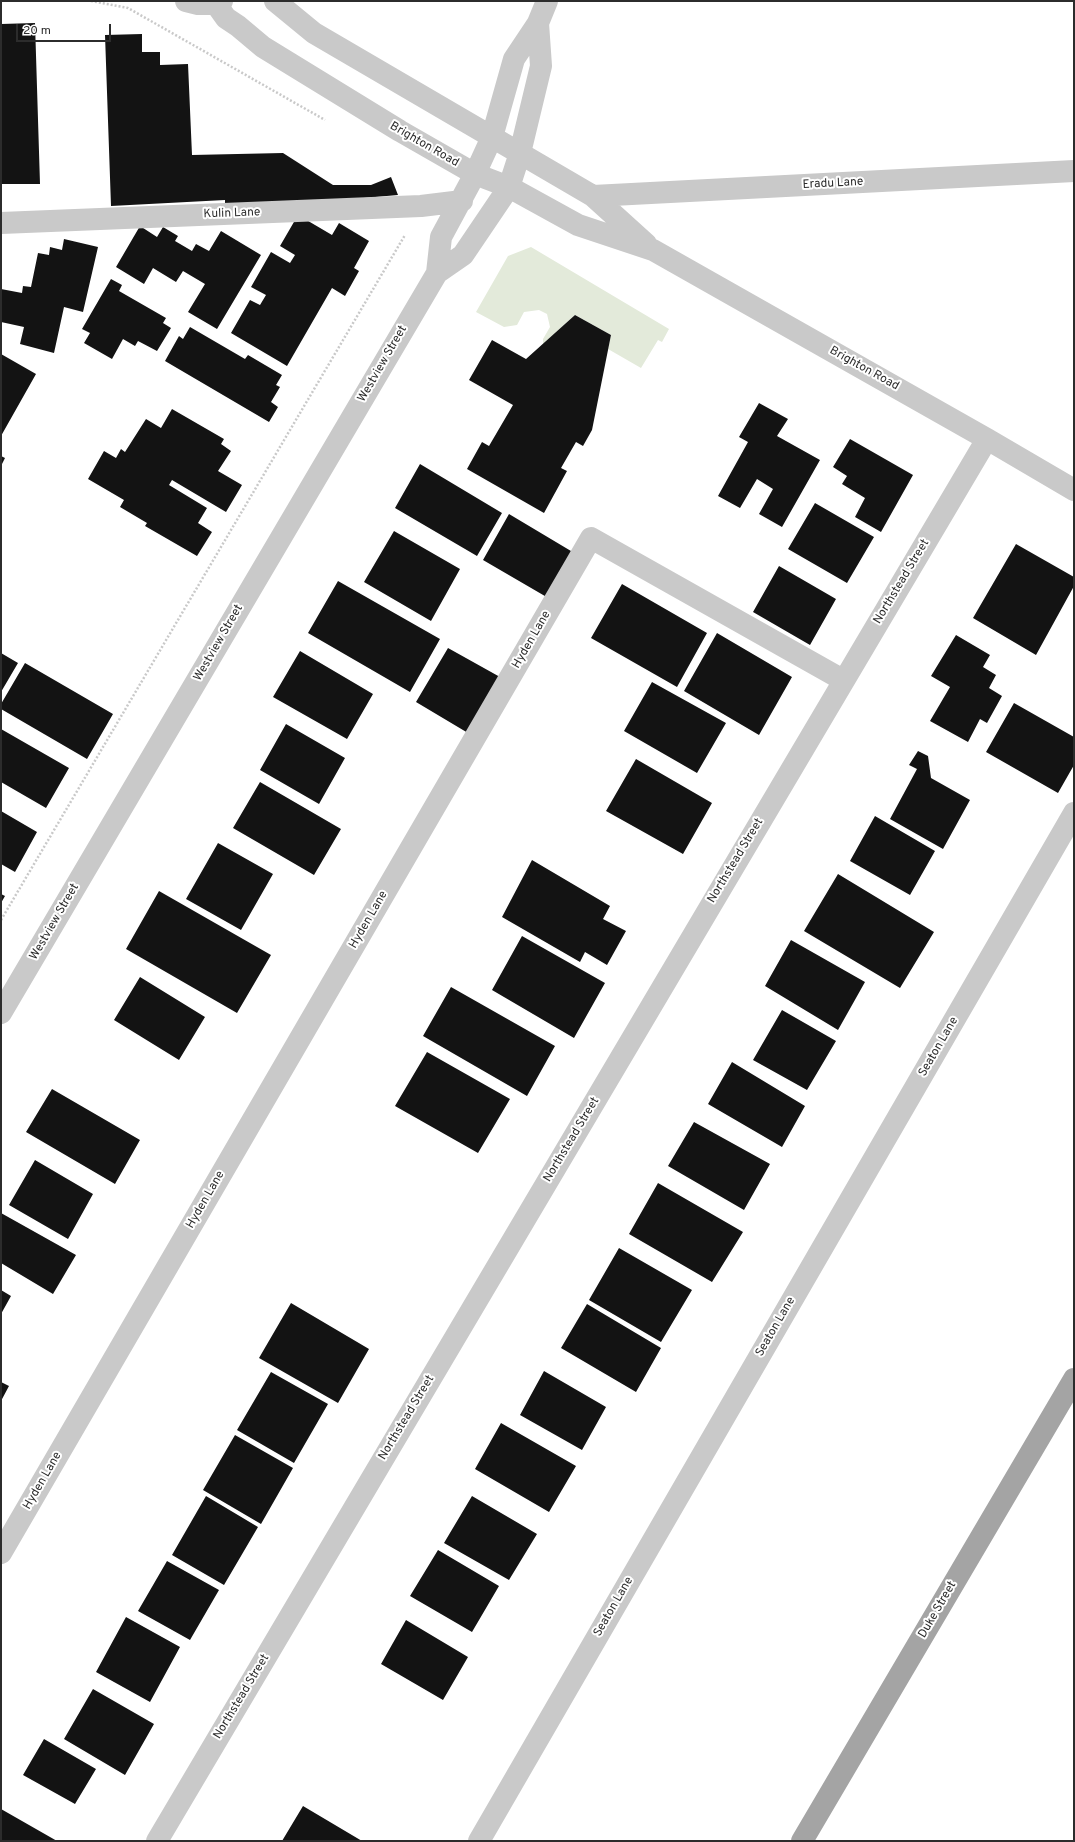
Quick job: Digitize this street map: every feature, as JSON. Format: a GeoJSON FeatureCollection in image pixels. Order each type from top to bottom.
{"type":"FeatureCollection","features":[{"type":"Feature","properties":{"kind":"main road","name":"Duke Street"},"geometry":{"type":"LineString","coordinates":[[802,1841],[1074,1379]]}},
{"type":"Feature","properties":{"kind":"street"},"geometry":{"type":"LineString","coordinates":[[186,1],[198,4],[219,2]]}},
{"type":"Feature","properties":{"kind":"street","name":"Brighton Road"},"geometry":{"type":"LineString","coordinates":[[276,1],[314,33],[593,196],[653,250]]}},
{"type":"Feature","properties":{"kind":"street","name":"Westview Street"},"geometry":{"type":"LineString","coordinates":[[1,1013],[437,273],[442,237],[462,201],[492,137],[514,58],[538,23],[547,1]]}},
{"type":"Feature","properties":{"kind":"street","name":"Brighton Road"},"geometry":{"type":"LineString","coordinates":[[219,2],[226,18],[263,46],[400,131],[475,174],[509,187],[578,225],[653,250],[987,439],[1074,490]]}},
{"type":"Feature","properties":{"kind":"street","name":"Westview Street"},"geometry":{"type":"LineString","coordinates":[[437,273],[463,254],[509,187],[520,153],[541,66],[538,23]]}},
{"type":"Feature","properties":{"kind":"street","name":"Eradu Lane"},"geometry":{"type":"LineString","coordinates":[[593,196],[1074,171]]}},
{"type":"Feature","properties":{"kind":"street","name":"Kulin Lane"},"geometry":{"type":"LineString","coordinates":[[1,223],[421,206],[462,201]]}},
{"type":"Feature","properties":{"kind":"street","name":"Northstead Street"},"geometry":{"type":"LineString","coordinates":[[157,1841],[987,439]]}},
{"type":"Feature","properties":{"kind":"street","name":"Hyden Lane"},"geometry":{"type":"LineString","coordinates":[[1,1553],[591,538],[843,680]]}},
{"type":"Feature","properties":{"kind":"street","name":"Seaton Lane"},"geometry":{"type":"LineString","coordinates":[[478,1841],[1074,813]]}},
{"type":"Feature","properties":{"kind":"path"},"geometry":{"type":"LineString","coordinates":[[91,1],[128,8],[329,122]]}},
{"type":"Feature","properties":{"kind":"path"},"geometry":{"type":"LineString","coordinates":[[1,920],[421,206]]}},
{"type":"Feature","properties":{"kind":"green space"},"geometry":{"type":"Polygon","coordinates":[[[531,247],[669,329],[662,342],[658,340],[641,368],[608,349],[611,335],[575,315],[543,344],[543,339],[550,327],[547,314],[539,310],[524,312],[517,325],[504,327],[476,312],[508,256],[531,247]]]}},
{"type":"Feature","properties":{"kind":"building"},"geometry":{"type":"Polygon","coordinates":[[[35,23],[40,184],[1,184],[1,24],[35,23]]]}},
{"type":"Feature","properties":{"kind":"building"},"geometry":{"type":"Polygon","coordinates":[[[142,34],[142,52],[160,52],[160,65],[188,64],[192,155],[283,153],[333,185],[371,185],[391,177],[398,195],[330,201],[225,204],[225,200],[111,206],[105,35],[142,34]]]}},
{"type":"Feature","properties":{"kind":"building"},"geometry":{"type":"Polygon","coordinates":[[[298,215],[332,235],[339,223],[369,241],[354,268],[359,271],[345,296],[332,288],[287,366],[231,333],[250,300],[260,305],[266,295],[251,287],[271,252],[290,263],[295,255],[280,246],[298,215]]]}},
{"type":"Feature","properties":{"kind":"building"},"geometry":{"type":"Polygon","coordinates":[[[140,226],[157,237],[163,227],[178,236],[175,241],[192,251],[196,244],[209,251],[221,231],[261,255],[217,329],[188,312],[205,284],[183,271],[176,282],[153,268],[144,284],[116,267],[140,226]]]}},
{"type":"Feature","properties":{"kind":"building"},"geometry":{"type":"Polygon","coordinates":[[[64,239],[98,247],[83,312],[64,307],[54,353],[20,344],[24,327],[1,322],[1,289],[22,293],[23,286],[31,287],[38,253],[49,255],[50,247],[62,250],[64,239]]]}},
{"type":"Feature","properties":{"kind":"building"},"geometry":{"type":"Polygon","coordinates":[[[111,279],[122,285],[119,291],[166,318],[163,323],[171,328],[157,351],[138,341],[135,346],[123,339],[112,359],[84,343],[90,333],[82,329],[111,279]]]}},
{"type":"Feature","properties":{"kind":"building"},"geometry":{"type":"Polygon","coordinates":[[[575,315],[611,335],[592,430],[583,446],[576,442],[561,468],[567,471],[544,513],[467,469],[482,442],[489,446],[513,405],[469,380],[492,340],[526,359],[575,315]]]}},
{"type":"Feature","properties":{"kind":"building"},"geometry":{"type":"Polygon","coordinates":[[[190,327],[245,359],[248,355],[282,375],[276,385],[280,387],[271,402],[278,407],[269,422],[165,361],[179,336],[183,339],[190,327]]]}},
{"type":"Feature","properties":{"kind":"building"},"geometry":{"type":"Polygon","coordinates":[[[1,354],[36,374],[1,436],[1,354]]]}},
{"type":"Feature","properties":{"kind":"building"},"geometry":{"type":"Polygon","coordinates":[[[759,403],[788,419],[777,436],[820,460],[782,527],[759,514],[773,489],[757,479],[740,508],[718,496],[748,442],[739,437],[759,403]]]}},
{"type":"Feature","properties":{"kind":"building"},"geometry":{"type":"Polygon","coordinates":[[[172,409],[224,439],[221,444],[231,451],[218,471],[242,485],[226,512],[172,480],[169,485],[207,508],[198,523],[212,532],[197,556],[145,526],[147,523],[120,507],[124,500],[88,479],[104,451],[116,458],[121,449],[125,452],[146,419],[161,428],[172,409]]]}},
{"type":"Feature","properties":{"kind":"building"},"geometry":{"type":"Polygon","coordinates":[[[850,439],[913,475],[881,532],[855,517],[865,498],[842,484],[847,476],[833,467],[850,439]]]}},
{"type":"Feature","properties":{"kind":"building"},"geometry":{"type":"Polygon","coordinates":[[[1,456],[5,458],[1,466],[1,456]]]}},
{"type":"Feature","properties":{"kind":"building"},"geometry":{"type":"Polygon","coordinates":[[[420,464],[502,513],[477,556],[395,508],[420,464]]]}},
{"type":"Feature","properties":{"kind":"building"},"geometry":{"type":"Polygon","coordinates":[[[815,503],[874,537],[847,583],[788,549],[815,503]]]}},
{"type":"Feature","properties":{"kind":"building"},"geometry":{"type":"Polygon","coordinates":[[[509,514],[576,554],[550,599],[483,560],[509,514]]]}},
{"type":"Feature","properties":{"kind":"building"},"geometry":{"type":"Polygon","coordinates":[[[394,531],[460,569],[431,621],[364,582],[394,531]]]}},
{"type":"Feature","properties":{"kind":"building"},"geometry":{"type":"Polygon","coordinates":[[[1016,544],[1074,577],[1074,586],[1036,655],[973,618],[1016,544]]]}},
{"type":"Feature","properties":{"kind":"building"},"geometry":{"type":"Polygon","coordinates":[[[779,566],[836,599],[810,645],[753,612],[779,566]]]}},
{"type":"Feature","properties":{"kind":"building"},"geometry":{"type":"Polygon","coordinates":[[[338,581],[440,639],[410,692],[308,633],[338,581]]]}},
{"type":"Feature","properties":{"kind":"building"},"geometry":{"type":"Polygon","coordinates":[[[622,584],[707,633],[677,687],[591,638],[622,584]]]}},
{"type":"Feature","properties":{"kind":"building"},"geometry":{"type":"Polygon","coordinates":[[[717,633],[792,677],[759,735],[684,691],[717,633]]]}},
{"type":"Feature","properties":{"kind":"building"},"geometry":{"type":"Polygon","coordinates":[[[956,635],[990,655],[983,667],[996,675],[989,688],[1002,696],[987,723],[980,719],[968,742],[930,721],[950,687],[931,676],[956,635]]]}},
{"type":"Feature","properties":{"kind":"building"},"geometry":{"type":"Polygon","coordinates":[[[448,648],[500,677],[468,733],[416,702],[448,648]]]}},
{"type":"Feature","properties":{"kind":"building"},"geometry":{"type":"Polygon","coordinates":[[[300,651],[373,694],[347,739],[273,697],[300,651]]]}},
{"type":"Feature","properties":{"kind":"building"},"geometry":{"type":"Polygon","coordinates":[[[1,653],[18,663],[1,692],[1,653]]]}},
{"type":"Feature","properties":{"kind":"building"},"geometry":{"type":"Polygon","coordinates":[[[25,663],[113,714],[87,759],[1,709],[1,704],[25,663]]]}},
{"type":"Feature","properties":{"kind":"building"},"geometry":{"type":"Polygon","coordinates":[[[652,682],[726,723],[697,773],[624,731],[652,682]]]}},
{"type":"Feature","properties":{"kind":"building"},"geometry":{"type":"Polygon","coordinates":[[[1014,703],[1074,737],[1074,765],[1058,793],[986,752],[1014,703]]]}},
{"type":"Feature","properties":{"kind":"building"},"geometry":{"type":"Polygon","coordinates":[[[286,724],[345,758],[319,804],[260,770],[286,724]]]}},
{"type":"Feature","properties":{"kind":"building"},"geometry":{"type":"Polygon","coordinates":[[[1,729],[69,768],[46,808],[1,782],[1,729]]]}},
{"type":"Feature","properties":{"kind":"building"},"geometry":{"type":"Polygon","coordinates":[[[918,751],[928,756],[931,778],[970,800],[943,849],[890,819],[917,769],[909,765],[918,751]]]}},
{"type":"Feature","properties":{"kind":"building"},"geometry":{"type":"Polygon","coordinates":[[[636,759],[712,803],[683,854],[606,811],[636,759]]]}},
{"type":"Feature","properties":{"kind":"building"},"geometry":{"type":"Polygon","coordinates":[[[260,782],[341,829],[314,875],[233,828],[260,782]]]}},
{"type":"Feature","properties":{"kind":"building"},"geometry":{"type":"Polygon","coordinates":[[[1,811],[37,832],[15,872],[1,864],[1,811]]]}},
{"type":"Feature","properties":{"kind":"building"},"geometry":{"type":"Polygon","coordinates":[[[875,816],[935,851],[910,895],[850,861],[875,816]]]}},
{"type":"Feature","properties":{"kind":"building"},"geometry":{"type":"Polygon","coordinates":[[[218,843],[273,874],[241,930],[186,899],[218,843]]]}},
{"type":"Feature","properties":{"kind":"building"},"geometry":{"type":"Polygon","coordinates":[[[532,860],[610,906],[603,919],[626,931],[607,965],[585,952],[580,962],[502,917],[532,860]]]}},
{"type":"Feature","properties":{"kind":"building"},"geometry":{"type":"Polygon","coordinates":[[[838,874],[934,932],[900,988],[804,931],[838,874]]]}},
{"type":"Feature","properties":{"kind":"building"},"geometry":{"type":"Polygon","coordinates":[[[159,891],[271,955],[237,1013],[126,949],[159,891]]]}},
{"type":"Feature","properties":{"kind":"building"},"geometry":{"type":"Polygon","coordinates":[[[1,894],[5,896],[1,903],[1,894]]]}},
{"type":"Feature","properties":{"kind":"building"},"geometry":{"type":"Polygon","coordinates":[[[522,936],[605,983],[574,1038],[492,990],[522,936]]]}},
{"type":"Feature","properties":{"kind":"building"},"geometry":{"type":"Polygon","coordinates":[[[791,940],[865,982],[838,1030],[765,986],[791,940]]]}},
{"type":"Feature","properties":{"kind":"building"},"geometry":{"type":"Polygon","coordinates":[[[140,977],[205,1017],[179,1060],[114,1020],[140,977]]]}},
{"type":"Feature","properties":{"kind":"building"},"geometry":{"type":"Polygon","coordinates":[[[451,987],[555,1046],[527,1096],[423,1036],[451,987]]]}},
{"type":"Feature","properties":{"kind":"building"},"geometry":{"type":"Polygon","coordinates":[[[782,1010],[836,1041],[807,1090],[753,1060],[782,1010]]]}},
{"type":"Feature","properties":{"kind":"building"},"geometry":{"type":"Polygon","coordinates":[[[427,1052],[510,1099],[478,1153],[395,1106],[427,1052]]]}},
{"type":"Feature","properties":{"kind":"building"},"geometry":{"type":"Polygon","coordinates":[[[732,1062],[805,1106],[782,1147],[708,1104],[732,1062]]]}},
{"type":"Feature","properties":{"kind":"building"},"geometry":{"type":"Polygon","coordinates":[[[52,1089],[140,1140],[115,1184],[26,1132],[52,1089]]]}},
{"type":"Feature","properties":{"kind":"building"},"geometry":{"type":"Polygon","coordinates":[[[694,1122],[770,1164],[744,1210],[668,1166],[694,1122]]]}},
{"type":"Feature","properties":{"kind":"building"},"geometry":{"type":"Polygon","coordinates":[[[35,1160],[93,1194],[68,1239],[9,1205],[35,1160]]]}},
{"type":"Feature","properties":{"kind":"building"},"geometry":{"type":"Polygon","coordinates":[[[658,1183],[743,1232],[712,1282],[629,1234],[658,1183]]]}},
{"type":"Feature","properties":{"kind":"building"},"geometry":{"type":"Polygon","coordinates":[[[1,1213],[76,1255],[53,1294],[1,1263],[1,1213]]]}},
{"type":"Feature","properties":{"kind":"building"},"geometry":{"type":"Polygon","coordinates":[[[619,1248],[692,1290],[661,1342],[589,1300],[619,1248]]]}},
{"type":"Feature","properties":{"kind":"building"},"geometry":{"type":"Polygon","coordinates":[[[1,1290],[11,1296],[1,1314],[1,1290]]]}},
{"type":"Feature","properties":{"kind":"building"},"geometry":{"type":"Polygon","coordinates":[[[291,1303],[369,1349],[338,1403],[259,1358],[291,1303]]]}},
{"type":"Feature","properties":{"kind":"building"},"geometry":{"type":"Polygon","coordinates":[[[587,1304],[661,1348],[636,1392],[561,1348],[587,1304]]]}},
{"type":"Feature","properties":{"kind":"building"},"geometry":{"type":"Polygon","coordinates":[[[544,1371],[606,1407],[582,1450],[520,1415],[544,1371]]]}},
{"type":"Feature","properties":{"kind":"building"},"geometry":{"type":"Polygon","coordinates":[[[271,1372],[328,1404],[294,1463],[237,1430],[271,1372]]]}},
{"type":"Feature","properties":{"kind":"building"},"geometry":{"type":"Polygon","coordinates":[[[1,1382],[9,1386],[1,1401],[1,1382]]]}},
{"type":"Feature","properties":{"kind":"building"},"geometry":{"type":"Polygon","coordinates":[[[501,1423],[576,1466],[549,1512],[475,1469],[501,1423]]]}},
{"type":"Feature","properties":{"kind":"building"},"geometry":{"type":"Polygon","coordinates":[[[235,1435],[293,1468],[261,1524],[203,1490],[235,1435]]]}},
{"type":"Feature","properties":{"kind":"building"},"geometry":{"type":"Polygon","coordinates":[[[206,1496],[258,1527],[224,1585],[172,1555],[206,1496]]]}},
{"type":"Feature","properties":{"kind":"building"},"geometry":{"type":"Polygon","coordinates":[[[472,1496],[537,1534],[509,1580],[444,1543],[472,1496]]]}},
{"type":"Feature","properties":{"kind":"building"},"geometry":{"type":"Polygon","coordinates":[[[438,1550],[499,1586],[472,1632],[410,1596],[438,1550]]]}},
{"type":"Feature","properties":{"kind":"building"},"geometry":{"type":"Polygon","coordinates":[[[167,1561],[219,1590],[190,1640],[138,1611],[167,1561]]]}},
{"type":"Feature","properties":{"kind":"building"},"geometry":{"type":"Polygon","coordinates":[[[126,1617],[180,1647],[150,1702],[96,1672],[126,1617]]]}},
{"type":"Feature","properties":{"kind":"building"},"geometry":{"type":"Polygon","coordinates":[[[406,1620],[468,1657],[443,1700],[381,1664],[406,1620]]]}},
{"type":"Feature","properties":{"kind":"building"},"geometry":{"type":"Polygon","coordinates":[[[93,1689],[154,1724],[125,1775],[64,1739],[93,1689]]]}},
{"type":"Feature","properties":{"kind":"building"},"geometry":{"type":"Polygon","coordinates":[[[44,1739],[96,1769],[75,1804],[23,1775],[44,1739]]]}},
{"type":"Feature","properties":{"kind":"building"},"geometry":{"type":"Polygon","coordinates":[[[303,1806],[362,1841],[282,1841],[303,1806]]]}},
{"type":"Feature","properties":{"kind":"building"},"geometry":{"type":"Polygon","coordinates":[[[1,1809],[57,1841],[1,1841],[1,1809]]]}}]}
